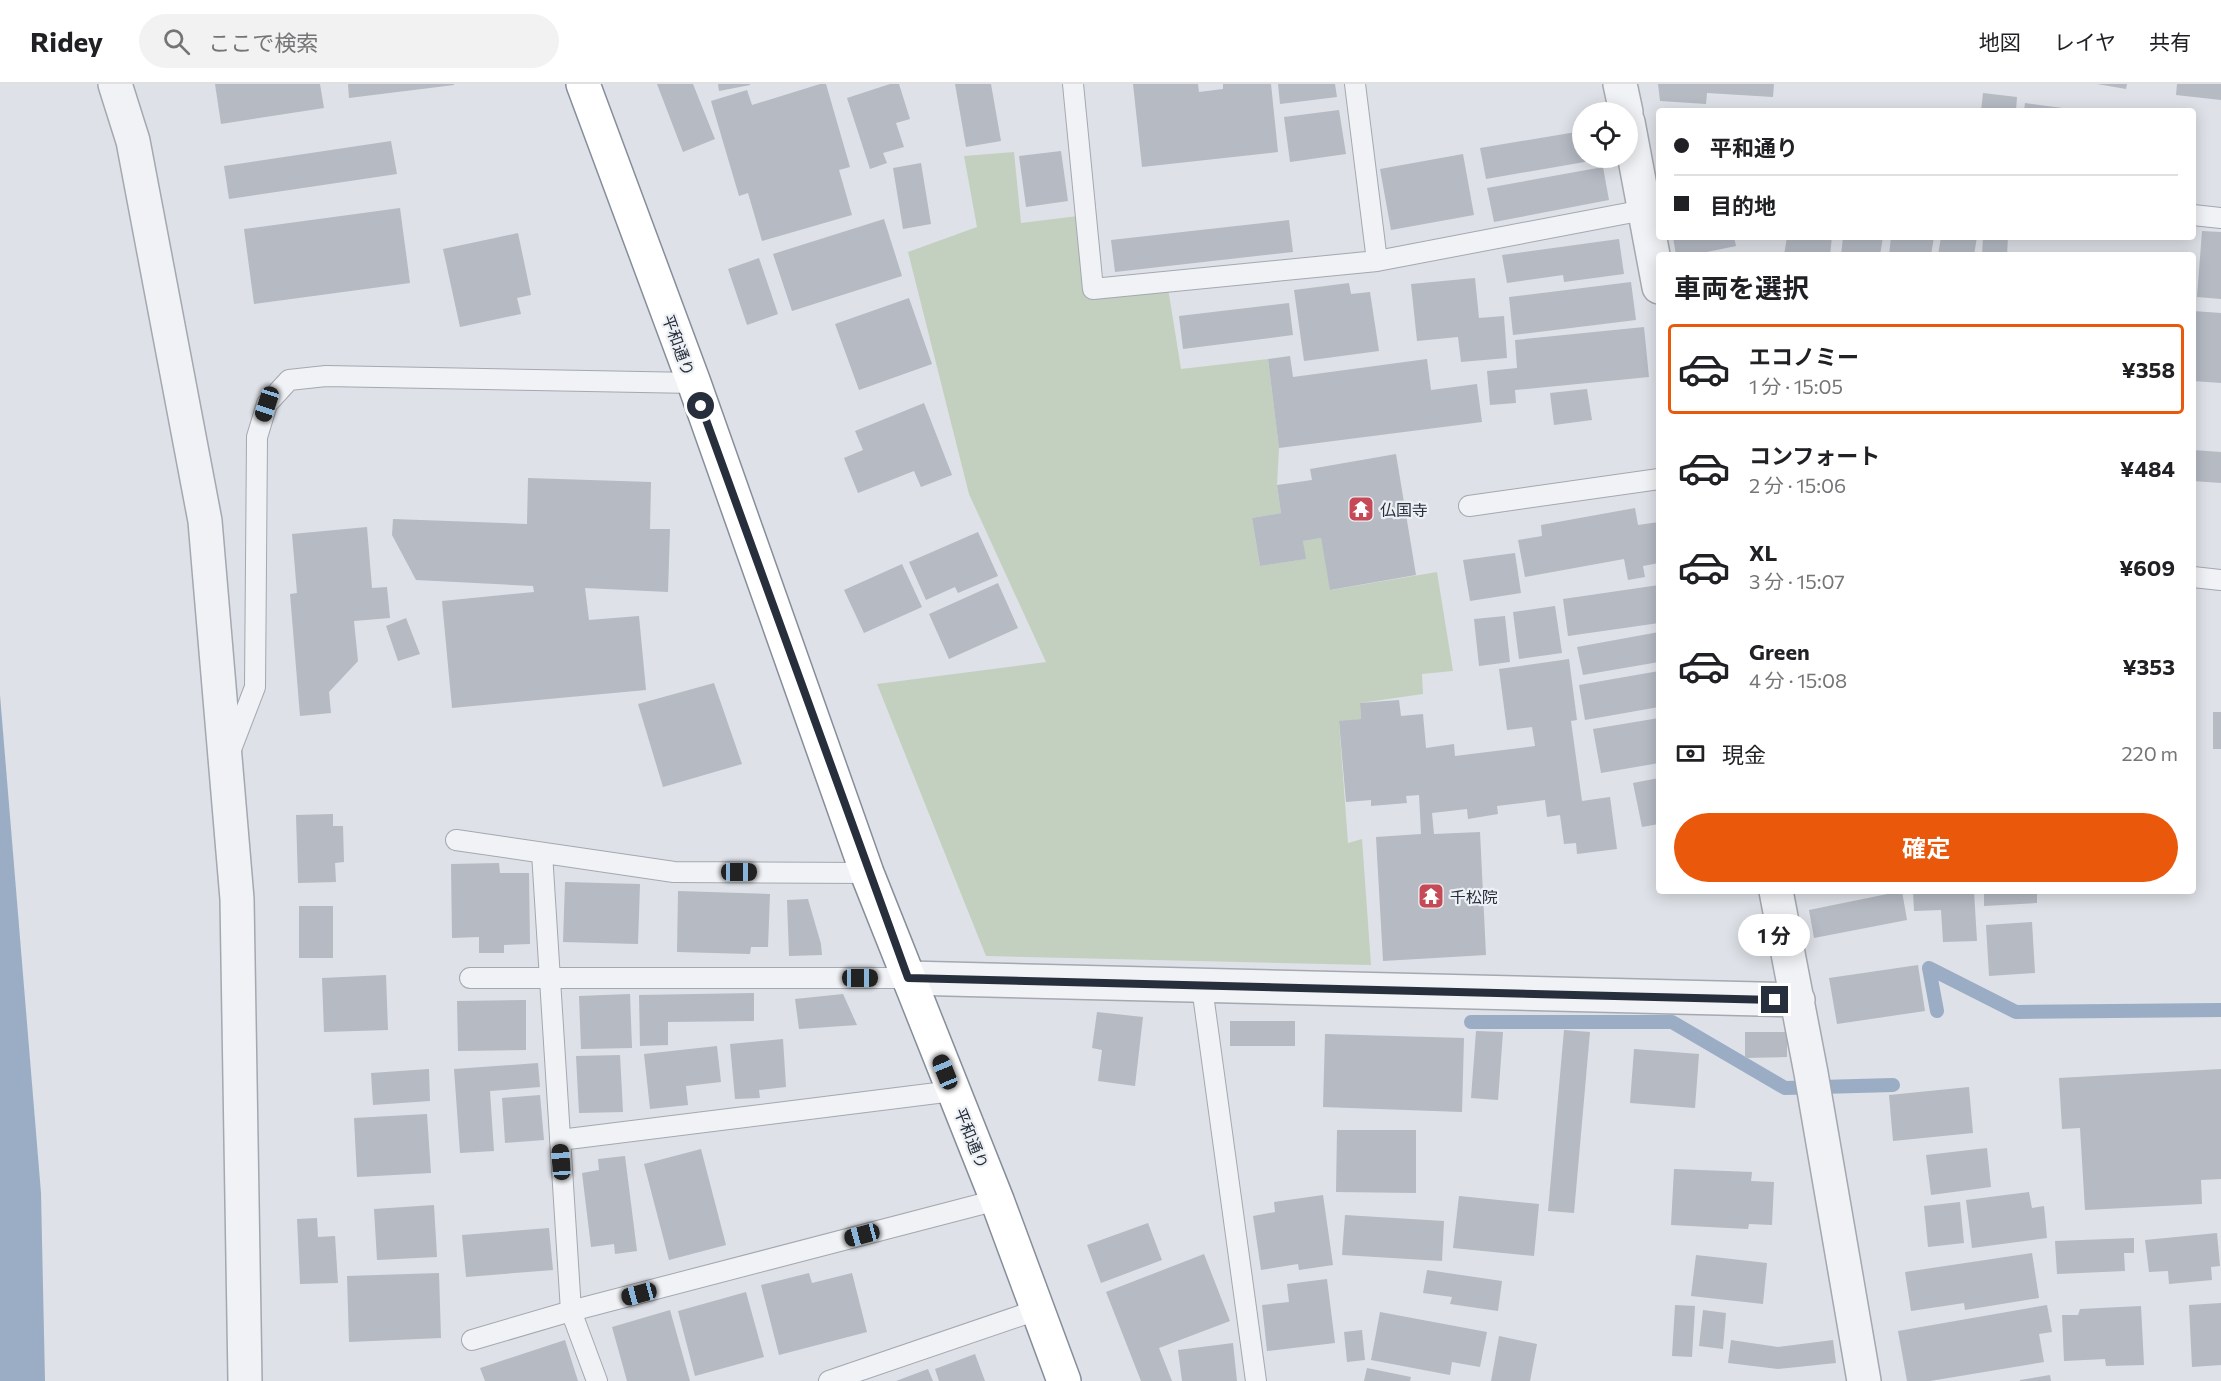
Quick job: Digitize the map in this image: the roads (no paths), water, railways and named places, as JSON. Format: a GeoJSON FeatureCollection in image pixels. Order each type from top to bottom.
{"type":"FeatureCollection","features":[{"type":"Feature","properties":{"kind":"highway","name":"平和通り"},"geometry":{"type":"LineString","coordinates":[[583,84],[694,383],[867,873],[997,1200],[1064,1381]]}},
{"type":"Feature","properties":{"kind":"street"},"geometry":{"type":"LineString","coordinates":[[115,84],[133,141],[205,521],[237,899],[245,1381]]}},
{"type":"Feature","properties":{"kind":"street"},"geometry":{"type":"LineString","coordinates":[[1620,84],[1624,102]]}},
{"type":"Feature","properties":{"kind":"street"},"geometry":{"type":"LineString","coordinates":[[1636,168],[1656,272]]}},
{"type":"Feature","properties":{"kind":"street"},"geometry":{"type":"LineString","coordinates":[[1777,894],[1798,1000],[1864,1381]]}},
{"type":"Feature","properties":{"kind":"street"},"geometry":{"type":"LineString","coordinates":[[908,978],[1798,1000]]}},
{"type":"Feature","properties":{"kind":"lane"},"geometry":{"type":"LineString","coordinates":[[1073,84],[1093,289],[1377,261],[1644,210]]}},
{"type":"Feature","properties":{"kind":"lane"},"geometry":{"type":"LineString","coordinates":[[1355,84],[1377,261]]}},
{"type":"Feature","properties":{"kind":"lane"},"geometry":{"type":"LineString","coordinates":[[2196,215],[2221,218]]}},
{"type":"Feature","properties":{"kind":"lane"},"geometry":{"type":"LineString","coordinates":[[226,763],[255,687],[257,436],[267,404],[289,380],[326,376],[694,383]]}},
{"type":"Feature","properties":{"kind":"lane"},"geometry":{"type":"LineString","coordinates":[[1469,506],[1656,479]]}},
{"type":"Feature","properties":{"kind":"lane"},"geometry":{"type":"LineString","coordinates":[[2196,577],[2221,580]]}},
{"type":"Feature","properties":{"kind":"lane"},"geometry":{"type":"LineString","coordinates":[[456,840],[674,872],[867,873]]}},
{"type":"Feature","properties":{"kind":"lane"},"geometry":{"type":"LineString","coordinates":[[542,854],[548,978],[571,1311],[597,1381]]}},
{"type":"Feature","properties":{"kind":"lane"},"geometry":{"type":"LineString","coordinates":[[470,978],[908,978]]}},
{"type":"Feature","properties":{"kind":"lane"},"geometry":{"type":"LineString","coordinates":[[1202,987],[1256,1381]]}},
{"type":"Feature","properties":{"kind":"lane"},"geometry":{"type":"LineString","coordinates":[[560,1140],[953,1091]]}},
{"type":"Feature","properties":{"kind":"lane"},"geometry":{"type":"LineString","coordinates":[[472,1340],[571,1311],[997,1200]]}},
{"type":"Feature","properties":{"kind":"lane"},"geometry":{"type":"LineString","coordinates":[[828,1381],[1038,1310]]}},
{"type":"Feature","properties":{"kind":"water"},"geometry":{"type":"Polygon","coordinates":[[[0,695],[41,1193],[45,1381],[0,1381],[0,695]]]}},
{"type":"Feature","properties":{"kind":"waterway"},"geometry":{"type":"LineString","coordinates":[[1937,1011],[1929,968],[2016,1012],[2221,1010]]}},
{"type":"Feature","properties":{"kind":"waterway"},"geometry":{"type":"LineString","coordinates":[[1471,1022],[1672,1022],[1785,1088],[1893,1085]]}},
{"type":"Feature","properties":{"kind":"place","name":"仏国寺"},"geometry":{"type":"Point","coordinates":[1361,509]}},
{"type":"Feature","properties":{"kind":"place","name":"千松院"},"geometry":{"type":"Point","coordinates":[1431,896]}}]}
